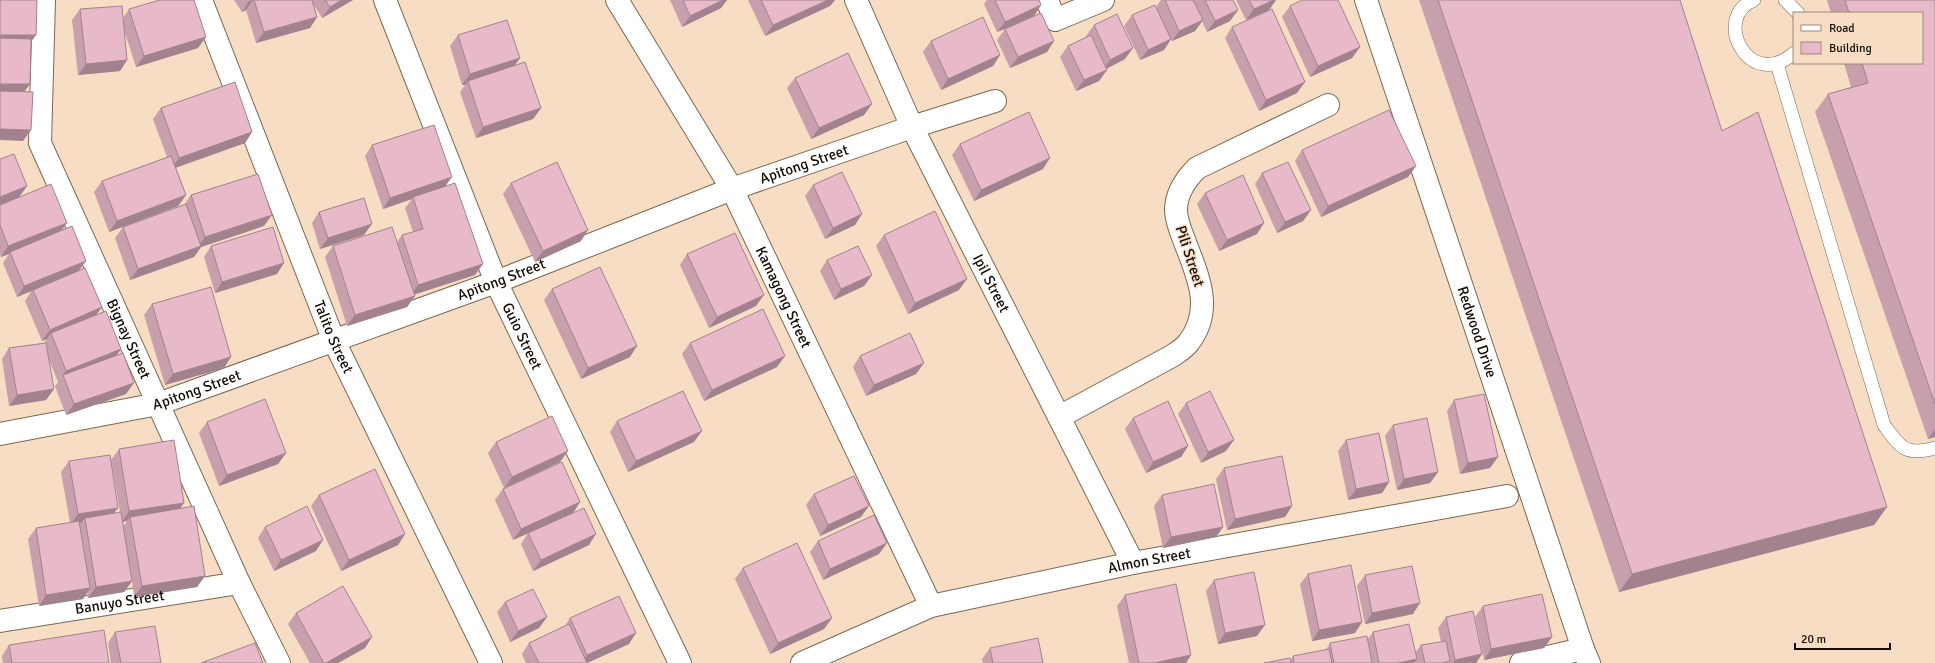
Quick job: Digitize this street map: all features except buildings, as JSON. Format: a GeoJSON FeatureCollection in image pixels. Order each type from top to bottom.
{"type":"FeatureCollection","features":[{"type":"Feature","properties":{"kind":"street","name":"Bignay Street"},"geometry":{"type":"LineString","coordinates":[[44,0],[40,143],[238,583],[279,663]]}},
{"type":"Feature","properties":{"kind":"street","name":"Talito Street"},"geometry":{"type":"LineString","coordinates":[[201,0],[334,341],[491,663]]}},
{"type":"Feature","properties":{"kind":"street","name":"Guio Street"},"geometry":{"type":"LineString","coordinates":[[385,0],[496,282],[680,663]]}},
{"type":"Feature","properties":{"kind":"street","name":"Kamagong Street"},"geometry":{"type":"LineString","coordinates":[[617,0],[732,189],[931,606]]}},
{"type":"Feature","properties":{"kind":"street","name":"Ipil Street"},"geometry":{"type":"LineString","coordinates":[[856,0],[912,126],[1133,563]]}},
{"type":"Feature","properties":{"kind":"street"},"geometry":{"type":"LineString","coordinates":[[1046,0],[1055,20],[1103,0]]}},
{"type":"Feature","properties":{"kind":"street","name":"Redwood Drive"},"geometry":{"type":"LineString","coordinates":[[1366,0],[1586,656]]}},
{"type":"Feature","properties":{"kind":"street","name":"Apitong Street"},"geometry":{"type":"LineString","coordinates":[[0,434],[158,404],[496,282],[732,189],[912,126],[995,101]]}},
{"type":"Feature","properties":{"kind":"street","name":"Pili Street"},"geometry":{"type":"LineString","coordinates":[[1059,416],[1172,356],[1188,343],[1198,327],[1202,314],[1203,299],[1200,282],[1178,225],[1176,209],[1179,193],[1186,179],[1197,168],[1328,105]]}},
{"type":"Feature","properties":{"kind":"street","name":"Almon Street"},"geometry":{"type":"LineString","coordinates":[[802,663],[931,606],[1133,563],[1507,496]]}},
{"type":"Feature","properties":{"kind":"street","name":"Banuyo Street"},"geometry":{"type":"LineString","coordinates":[[0,621],[238,583]]}},
{"type":"Feature","properties":{"kind":"street"},"geometry":{"type":"LineString","coordinates":[[1521,663],[1586,656]]}},
{"type":"Feature","properties":{"kind":"lane"},"geometry":{"type":"LineString","coordinates":[[1754,0],[1742,10],[1736,20],[1735,32],[1738,44],[1744,54],[1765,64],[1777,64],[1793,54]]}},
{"type":"Feature","properties":{"kind":"lane"},"geometry":{"type":"LineString","coordinates":[[1785,0],[1797,12]]}},
{"type":"Feature","properties":{"kind":"lane"},"geometry":{"type":"LineString","coordinates":[[1777,64],[1884,425],[1901,447],[1919,452],[1935,448]]}}]}
